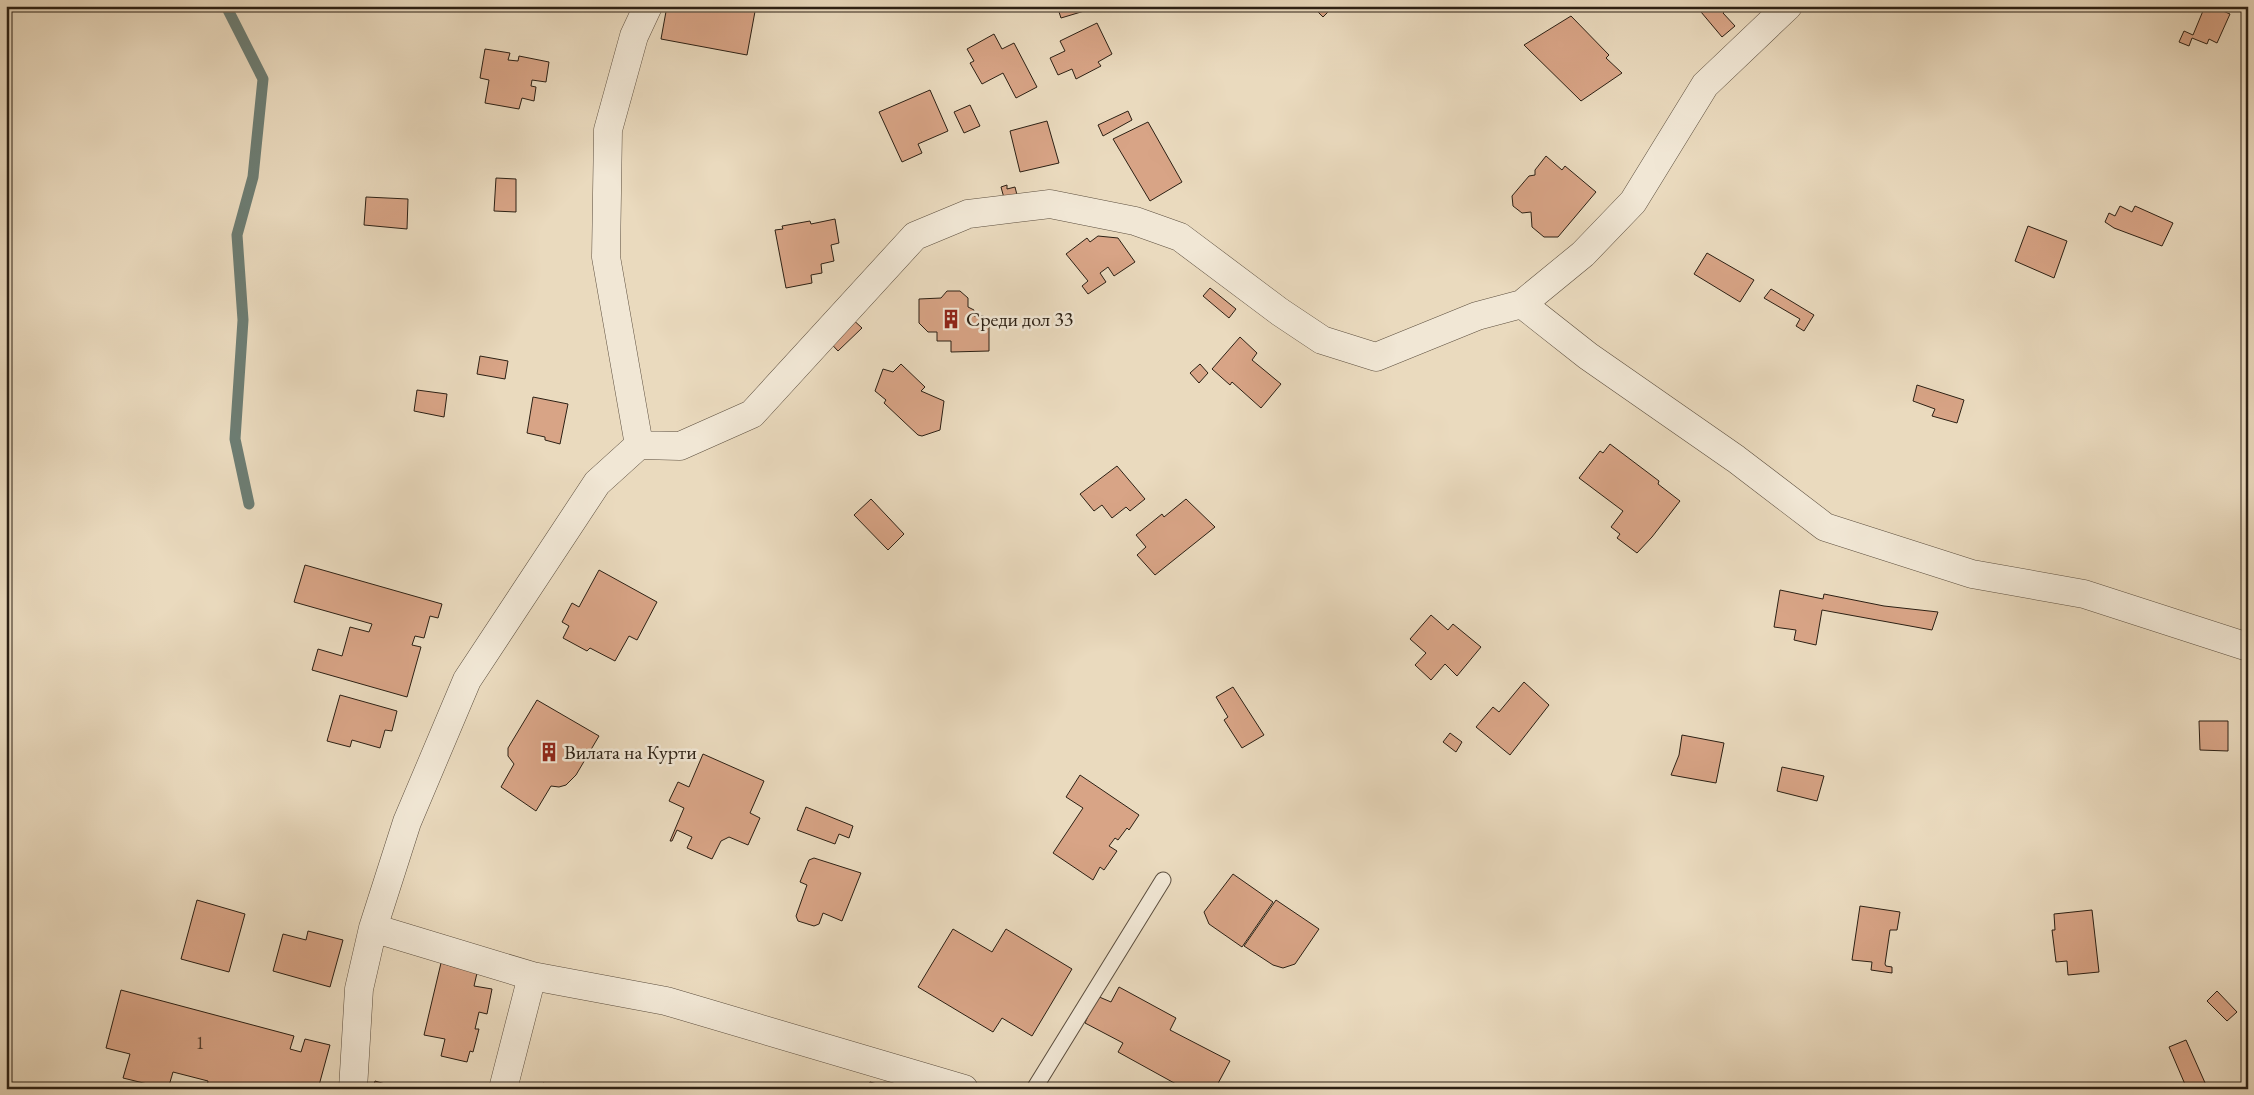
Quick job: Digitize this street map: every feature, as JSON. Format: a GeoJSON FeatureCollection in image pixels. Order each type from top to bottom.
{"type":"FeatureCollection","features":[{"type":"Feature","properties":{"kind":"street"},"geometry":{"type":"LineString","coordinates":[[640,445],[606,257],[608,130],[634,36],[648,6]]}},
{"type":"Feature","properties":{"kind":"street"},"geometry":{"type":"LineString","coordinates":[[352,1089],[359,989],[373,928],[408,822],[466,680],[597,483],[640,445],[680,446],[752,414],[915,236],[968,214],[1050,204],[1127,219],[1180,237],[1272,306],[1322,340],[1376,357],[1477,316],[1522,304],[1583,254],[1633,202],[1704,85],[1788,6]]}},
{"type":"Feature","properties":{"kind":"street"},"geometry":{"type":"LineString","coordinates":[[1522,304],[1588,356],[1736,459],[1826,527],[1972,574],[2084,594],[2248,647]]}},
{"type":"Feature","properties":{"kind":"street"},"geometry":{"type":"LineString","coordinates":[[373,928],[532,976],[666,1001],[964,1089]]}},
{"type":"Feature","properties":{"kind":"street"},"geometry":{"type":"LineString","coordinates":[[503,1089],[532,976]]}},
{"type":"Feature","properties":{"kind":"lane"},"geometry":{"type":"LineString","coordinates":[[1034,1089],[1163,880]]}},
{"type":"Feature","properties":{"kind":"building"},"geometry":{"type":"Polygon","coordinates":[[[667,6],[756,6],[747,55],[661,39],[667,6]]]}},
{"type":"Feature","properties":{"kind":"building"},"geometry":{"type":"Polygon","coordinates":[[[1057,6],[1089,6],[1091,9],[1061,18],[1057,6]]]}},
{"type":"Feature","properties":{"kind":"building"},"geometry":{"type":"Polygon","coordinates":[[[1312,6],[1334,6],[1323,17],[1312,6]]]}},
{"type":"Feature","properties":{"kind":"building"},"geometry":{"type":"Polygon","coordinates":[[[1696,6],[1730,6],[1723,13],[1735,26],[1722,37],[1696,6]]]}},
{"type":"Feature","properties":{"kind":"building"},"geometry":{"type":"Polygon","coordinates":[[[2205,6],[2211,6],[2230,14],[2217,43],[2209,39],[2207,44],[2192,38],[2189,46],[2179,42],[2184,31],[2193,35],[2205,6]]]}},
{"type":"Feature","properties":{"kind":"building"},"geometry":{"type":"Polygon","coordinates":[[[1571,16],[1609,55],[1606,58],[1622,73],[1581,101],[1524,45],[1571,16]]]}},
{"type":"Feature","properties":{"kind":"building"},"geometry":{"type":"Polygon","coordinates":[[[1097,23],[1112,54],[1098,62],[1101,66],[1076,79],[1072,69],[1058,75],[1050,58],[1065,51],[1060,41],[1097,23]]]}},
{"type":"Feature","properties":{"kind":"building"},"geometry":{"type":"Polygon","coordinates":[[[994,34],[1002,49],[1014,43],[1037,87],[1016,98],[1003,73],[982,84],[970,63],[974,61],[967,49],[994,34]]]}},
{"type":"Feature","properties":{"kind":"building"},"geometry":{"type":"Polygon","coordinates":[[[485,49],[510,53],[508,60],[518,61],[519,56],[549,62],[546,82],[532,80],[531,86],[536,87],[534,101],[522,98],[519,109],[485,103],[489,80],[480,78],[485,49]]]}},
{"type":"Feature","properties":{"kind":"building"},"geometry":{"type":"Polygon","coordinates":[[[930,90],[948,131],[918,144],[922,153],[902,162],[879,112],[930,90]]]}},
{"type":"Feature","properties":{"kind":"building"},"geometry":{"type":"Polygon","coordinates":[[[970,105],[980,126],[964,133],[954,112],[970,105]]]}},
{"type":"Feature","properties":{"kind":"building"},"geometry":{"type":"Polygon","coordinates":[[[1128,111],[1132,120],[1103,136],[1098,125],[1128,111]]]}},
{"type":"Feature","properties":{"kind":"building"},"geometry":{"type":"Polygon","coordinates":[[[1047,121],[1059,163],[1020,172],[1010,131],[1047,121]]]}},
{"type":"Feature","properties":{"kind":"building"},"geometry":{"type":"Polygon","coordinates":[[[1148,122],[1182,182],[1150,201],[1113,139],[1148,122]]]}},
{"type":"Feature","properties":{"kind":"building"},"geometry":{"type":"Polygon","coordinates":[[[1546,156],[1562,170],[1565,166],[1596,192],[1558,237],[1544,237],[1532,227],[1531,212],[1522,213],[1513,206],[1512,196],[1529,176],[1535,175],[1535,170],[1546,156]]]}},
{"type":"Feature","properties":{"kind":"building"},"geometry":{"type":"Polygon","coordinates":[[[496,178],[516,179],[516,212],[494,211],[496,178]]]}},
{"type":"Feature","properties":{"kind":"building"},"geometry":{"type":"Polygon","coordinates":[[[1007,185],[1007,189],[1015,187],[1017,195],[1004,198],[1001,187],[1007,185]]]}},
{"type":"Feature","properties":{"kind":"building"},"geometry":{"type":"Polygon","coordinates":[[[366,197],[408,199],[407,229],[364,225],[366,197]]]}},
{"type":"Feature","properties":{"kind":"building"},"geometry":{"type":"Polygon","coordinates":[[[2120,206],[2132,212],[2135,206],[2173,223],[2162,246],[2114,228],[2105,222],[2109,213],[2115,216],[2120,206]]]}},
{"type":"Feature","properties":{"kind":"building"},"geometry":{"type":"Polygon","coordinates":[[[835,219],[839,243],[831,245],[834,261],[821,264],[822,273],[811,275],[812,283],[786,288],[775,230],[783,229],[782,226],[810,221],[811,224],[835,219]]]}},
{"type":"Feature","properties":{"kind":"building"},"geometry":{"type":"Polygon","coordinates":[[[2028,226],[2067,241],[2054,278],[2015,261],[2028,226]]]}},
{"type":"Feature","properties":{"kind":"building"},"geometry":{"type":"Polygon","coordinates":[[[1098,236],[1118,238],[1135,262],[1114,276],[1108,267],[1100,273],[1106,282],[1088,294],[1082,286],[1088,281],[1066,254],[1087,238],[1090,242],[1098,236]]]}},
{"type":"Feature","properties":{"kind":"building"},"geometry":{"type":"Polygon","coordinates":[[[1707,253],[1754,280],[1740,302],[1694,274],[1707,253]]]}},
{"type":"Feature","properties":{"kind":"building"},"geometry":{"type":"Polygon","coordinates":[[[1210,288],[1236,309],[1229,318],[1203,296],[1210,288]]]}},
{"type":"Feature","properties":{"kind":"building"},"geometry":{"type":"Polygon","coordinates":[[[1771,289],[1814,315],[1804,331],[1796,326],[1800,319],[1764,298],[1771,289]]]}},
{"type":"Feature","properties":{"kind":"building","name":"Среди дол 33"},"geometry":{"type":"Polygon","coordinates":[[[947,291],[960,291],[968,298],[968,307],[974,310],[974,316],[984,316],[984,325],[989,325],[989,351],[951,352],[951,341],[937,341],[937,332],[928,332],[919,323],[919,299],[941,298],[947,291]]]}},
{"type":"Feature","properties":{"kind":"building"},"geometry":{"type":"Polygon","coordinates":[[[848,315],[862,328],[838,351],[825,337],[848,315]]]}},
{"type":"Feature","properties":{"kind":"building"},"geometry":{"type":"Polygon","coordinates":[[[1240,337],[1257,353],[1252,360],[1281,384],[1261,408],[1232,382],[1230,385],[1212,369],[1240,337]]]}},
{"type":"Feature","properties":{"kind":"building"},"geometry":{"type":"Polygon","coordinates":[[[480,356],[508,361],[505,379],[477,374],[480,356]]]}},
{"type":"Feature","properties":{"kind":"building"},"geometry":{"type":"Polygon","coordinates":[[[901,364],[925,387],[921,391],[944,401],[940,430],[922,436],[918,435],[884,403],[886,400],[875,391],[883,369],[893,372],[901,364]]]}},
{"type":"Feature","properties":{"kind":"building"},"geometry":{"type":"Polygon","coordinates":[[[1200,364],[1208,373],[1199,383],[1190,373],[1200,364]]]}},
{"type":"Feature","properties":{"kind":"building"},"geometry":{"type":"Polygon","coordinates":[[[1917,385],[1964,400],[1957,423],[1932,416],[1935,409],[1913,401],[1917,385]]]}},
{"type":"Feature","properties":{"kind":"building"},"geometry":{"type":"Polygon","coordinates":[[[417,390],[447,394],[444,417],[414,411],[417,390]]]}},
{"type":"Feature","properties":{"kind":"building"},"geometry":{"type":"Polygon","coordinates":[[[533,397],[568,404],[560,444],[545,440],[545,437],[527,433],[533,397]]]}},
{"type":"Feature","properties":{"kind":"building"},"geometry":{"type":"Polygon","coordinates":[[[1610,444],[1659,481],[1658,484],[1680,501],[1637,553],[1617,538],[1620,534],[1611,527],[1623,511],[1579,478],[1600,451],[1603,453],[1610,444]]]}},
{"type":"Feature","properties":{"kind":"building"},"geometry":{"type":"Polygon","coordinates":[[[1117,466],[1145,499],[1130,511],[1126,507],[1112,518],[1102,505],[1094,511],[1080,494],[1117,466]]]}},
{"type":"Feature","properties":{"kind":"building"},"geometry":{"type":"Polygon","coordinates":[[[871,499],[904,534],[888,550],[854,515],[871,499]]]}},
{"type":"Feature","properties":{"kind":"building"},"geometry":{"type":"Polygon","coordinates":[[[1186,499],[1215,527],[1155,575],[1137,555],[1146,547],[1136,535],[1162,514],[1164,517],[1186,499]]]}},
{"type":"Feature","properties":{"kind":"building"},"geometry":{"type":"Polygon","coordinates":[[[305,565],[442,604],[438,618],[430,616],[424,638],[415,636],[412,645],[421,647],[407,697],[312,670],[318,649],[342,656],[350,627],[369,632],[372,624],[294,602],[305,565]]]}},
{"type":"Feature","properties":{"kind":"building"},"geometry":{"type":"Polygon","coordinates":[[[599,570],[657,602],[637,640],[629,636],[615,661],[590,648],[587,651],[563,638],[569,626],[562,622],[572,603],[579,607],[599,570]]]}},
{"type":"Feature","properties":{"kind":"building"},"geometry":{"type":"Polygon","coordinates":[[[1780,590],[1823,599],[1824,594],[1884,606],[1938,612],[1932,630],[1822,610],[1816,645],[1794,640],[1796,630],[1774,627],[1780,590]]]}},
{"type":"Feature","properties":{"kind":"building"},"geometry":{"type":"Polygon","coordinates":[[[1431,615],[1448,630],[1453,624],[1481,647],[1457,676],[1445,664],[1431,680],[1415,665],[1426,653],[1410,639],[1431,615]]]}},
{"type":"Feature","properties":{"kind":"building"},"geometry":{"type":"Polygon","coordinates":[[[1524,682],[1549,705],[1510,755],[1476,727],[1493,707],[1499,712],[1524,682]]]}},
{"type":"Feature","properties":{"kind":"building"},"geometry":{"type":"Polygon","coordinates":[[[1233,687],[1264,735],[1242,748],[1224,720],[1228,717],[1216,697],[1233,687]]]}},
{"type":"Feature","properties":{"kind":"building"},"geometry":{"type":"Polygon","coordinates":[[[340,695],[397,711],[392,731],[385,730],[380,748],[352,740],[350,747],[327,741],[340,695]]]}},
{"type":"Feature","properties":{"kind":"building","name":"Вилата на Курти"},"geometry":{"type":"Polygon","coordinates":[[[537,700],[599,736],[576,775],[566,785],[559,787],[551,786],[536,811],[501,787],[514,764],[508,756],[508,748],[537,700]]]}},
{"type":"Feature","properties":{"kind":"building"},"geometry":{"type":"Polygon","coordinates":[[[2199,721],[2228,721],[2228,751],[2200,750],[2199,721]]]}},
{"type":"Feature","properties":{"kind":"building"},"geometry":{"type":"Polygon","coordinates":[[[1450,733],[1462,742],[1456,752],[1443,742],[1450,733]]]}},
{"type":"Feature","properties":{"kind":"building"},"geometry":{"type":"Polygon","coordinates":[[[1682,735],[1724,743],[1716,783],[1671,775],[1679,755],[1682,735]]]}},
{"type":"Feature","properties":{"kind":"building"},"geometry":{"type":"Polygon","coordinates":[[[703,754],[764,781],[750,813],[760,818],[748,845],[729,837],[721,841],[712,859],[687,848],[692,837],[677,830],[672,841],[670,841],[684,808],[669,801],[678,782],[689,787],[703,754]]]}},
{"type":"Feature","properties":{"kind":"building"},"geometry":{"type":"Polygon","coordinates":[[[1782,767],[1824,776],[1817,801],[1777,791],[1782,767]]]}},
{"type":"Feature","properties":{"kind":"building"},"geometry":{"type":"Polygon","coordinates":[[[1080,775],[1139,815],[1129,830],[1127,828],[1118,840],[1115,838],[1109,846],[1117,851],[1104,870],[1100,867],[1093,880],[1053,853],[1083,808],[1066,797],[1080,775]]]}},
{"type":"Feature","properties":{"kind":"building"},"geometry":{"type":"Polygon","coordinates":[[[806,807],[853,826],[849,838],[839,834],[835,844],[797,830],[806,807]]]}},
{"type":"Feature","properties":{"kind":"building"},"geometry":{"type":"Polygon","coordinates":[[[814,858],[861,873],[842,921],[823,913],[819,924],[814,926],[798,921],[796,916],[807,885],[800,882],[809,860],[814,858]]]}},
{"type":"Feature","properties":{"kind":"building"},"geometry":{"type":"Polygon","coordinates":[[[1233,874],[1273,902],[1242,947],[1209,924],[1204,912],[1233,874]]]}},
{"type":"Feature","properties":{"kind":"building"},"geometry":{"type":"Polygon","coordinates":[[[197,900],[245,914],[229,972],[181,959],[197,900]]]}},
{"type":"Feature","properties":{"kind":"building"},"geometry":{"type":"Polygon","coordinates":[[[1276,900],[1319,929],[1295,964],[1283,968],[1273,965],[1244,946],[1276,900]]]}},
{"type":"Feature","properties":{"kind":"building"},"geometry":{"type":"Polygon","coordinates":[[[1860,906],[1900,912],[1897,930],[1890,930],[1885,964],[1892,967],[1892,973],[1871,970],[1872,962],[1852,960],[1860,906]]]}},
{"type":"Feature","properties":{"kind":"building"},"geometry":{"type":"Polygon","coordinates":[[[2092,910],[2099,972],[2068,975],[2067,961],[2056,962],[2052,930],[2055,930],[2054,914],[2092,910]]]}},
{"type":"Feature","properties":{"kind":"building"},"geometry":{"type":"Polygon","coordinates":[[[953,929],[992,952],[1006,929],[1072,969],[1032,1036],[1002,1018],[993,1032],[918,987],[953,929]]]}},
{"type":"Feature","properties":{"kind":"building"},"geometry":{"type":"Polygon","coordinates":[[[308,931],[343,940],[330,987],[273,971],[283,934],[306,940],[308,931]]]}},
{"type":"Feature","properties":{"kind":"building"},"geometry":{"type":"Polygon","coordinates":[[[441,963],[477,973],[474,986],[492,989],[487,1014],[479,1012],[475,1029],[479,1029],[473,1052],[470,1051],[467,1062],[441,1056],[445,1039],[424,1035],[441,963]]]}},
{"type":"Feature","properties":{"kind":"building"},"geometry":{"type":"Polygon","coordinates":[[[1119,987],[1176,1018],[1170,1030],[1230,1061],[1215,1089],[1186,1089],[1176,1084],[1118,1052],[1123,1043],[1085,1023],[1097,996],[1111,1002],[1119,987]]]}},
{"type":"Feature","properties":{"kind":"building"},"geometry":{"type":"Polygon","coordinates":[[[121,990],[294,1036],[290,1049],[301,1052],[305,1039],[330,1045],[318,1089],[209,1089],[207,1088],[208,1081],[173,1072],[168,1089],[123,1078],[130,1054],[106,1048],[121,990]]]}},
{"type":"Feature","properties":{"kind":"building"},"geometry":{"type":"Polygon","coordinates":[[[2217,991],[2237,1012],[2227,1021],[2207,1001],[2217,991]]]}},
{"type":"Feature","properties":{"kind":"building"},"geometry":{"type":"Polygon","coordinates":[[[2186,1040],[2206,1085],[2199,1089],[2187,1089],[2169,1047],[2186,1040]]]}},
{"type":"Feature","properties":{"kind":"building"},"geometry":{"type":"Polygon","coordinates":[[[375,1081],[402,1089],[373,1089],[375,1081]]]}},
{"type":"Feature","properties":{"kind":"building"},"geometry":{"type":"Polygon","coordinates":[[[870,1082],[894,1089],[868,1089],[870,1082]]]}},
{"type":"Feature","properties":{"kind":"building"},"geometry":{"type":"Polygon","coordinates":[[[543,1083],[562,1089],[541,1089],[543,1083]]]}},
{"type":"Feature","properties":{"kind":"waterway"},"geometry":{"type":"LineString","coordinates":[[226,6],[263,79],[253,177],[237,235],[243,320],[235,439],[249,504]]}},
{"type":"Feature","properties":{"kind":"place","name":"Среди дол 33"},"geometry":{"type":"Point","coordinates":[951,319]}},
{"type":"Feature","properties":{"kind":"place","name":"Вилата на Курти"},"geometry":{"type":"Point","coordinates":[549,752]}}]}
